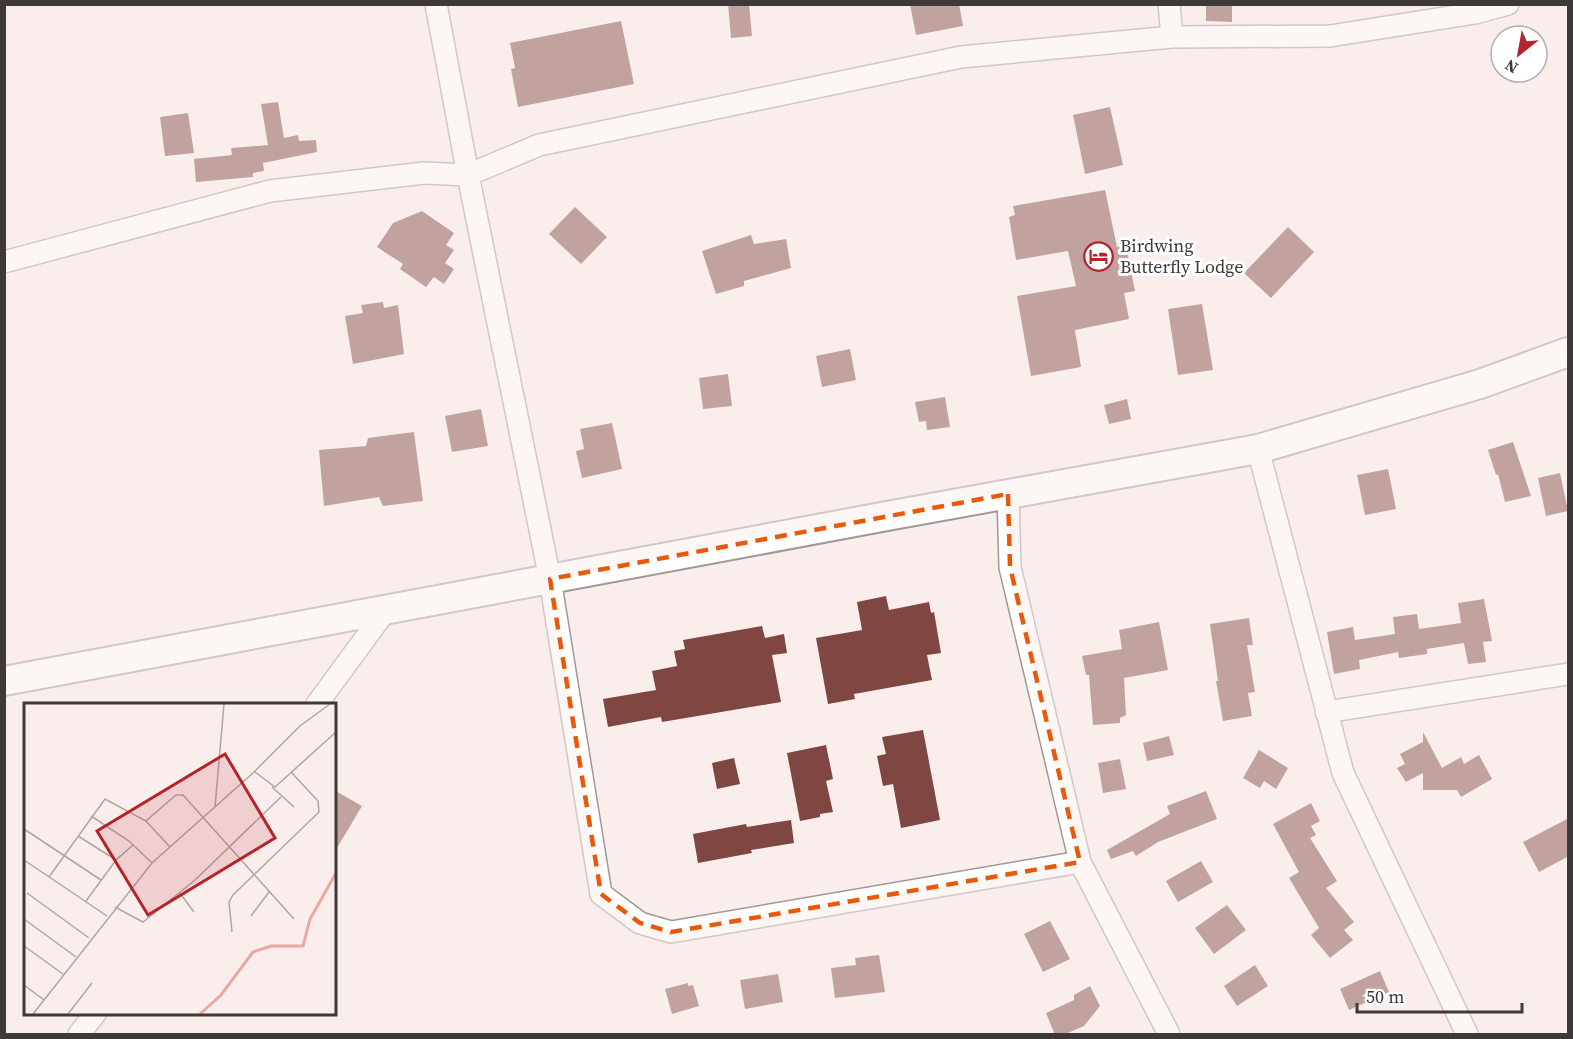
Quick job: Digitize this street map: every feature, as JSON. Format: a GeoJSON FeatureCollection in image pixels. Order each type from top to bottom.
{"type":"FeatureCollection","features":[{"type":"Feature","properties":{"kind":"main road"},"geometry":{"type":"LineString","coordinates":[[4,681],[1258,449],[1480,384],[1569,352]]}},
{"type":"Feature","properties":{"kind":"street"},"geometry":{"type":"LineString","coordinates":[[436,4],[549,579],[601,894],[640,923],[671,932],[1080,862]]}},
{"type":"Feature","properties":{"kind":"street"},"geometry":{"type":"LineString","coordinates":[[1169,4],[1172,37]]}},
{"type":"Feature","properties":{"kind":"street"},"geometry":{"type":"LineString","coordinates":[[4,262],[270,190],[424,173],[468,175],[539,145],[961,57],[1172,37],[1330,36],[1475,13],[1508,4]]}},
{"type":"Feature","properties":{"kind":"street"},"geometry":{"type":"LineString","coordinates":[[1258,449],[1343,773],[1467,1035]]}},
{"type":"Feature","properties":{"kind":"street"},"geometry":{"type":"LineString","coordinates":[[1008,494],[1010,567],[1080,862],[1169,1035]]}},
{"type":"Feature","properties":{"kind":"street"},"geometry":{"type":"LineString","coordinates":[[318,703],[386,610]]}},
{"type":"Feature","properties":{"kind":"street"},"geometry":{"type":"LineString","coordinates":[[1326,712],[1568,675]]}},
{"type":"Feature","properties":{"kind":"street"},"geometry":{"type":"LineString","coordinates":[[80,1035],[94,1015]]}},
{"type":"Feature","properties":{"kind":"highlighted area"},"geometry":{"type":"Polygon","coordinates":[[[1008,494],[1010,567],[1080,862],[671,932],[640,923],[601,894],[550,579],[1008,494]]]}},
{"type":"Feature","properties":{"kind":"building"},"geometry":{"type":"Polygon","coordinates":[[[728,4],[749,4],[752,36],[731,38],[728,4]]]}},
{"type":"Feature","properties":{"kind":"building"},"geometry":{"type":"Polygon","coordinates":[[[910,4],[959,4],[963,26],[916,35],[910,4]]]}},
{"type":"Feature","properties":{"kind":"building"},"geometry":{"type":"Polygon","coordinates":[[[1206,4],[1232,4],[1232,22],[1206,21],[1206,4]]]}},
{"type":"Feature","properties":{"kind":"building"},"geometry":{"type":"Polygon","coordinates":[[[621,21],[634,84],[518,107],[511,69],[515,68],[510,43],[621,21]]]}},
{"type":"Feature","properties":{"kind":"building"},"geometry":{"type":"Polygon","coordinates":[[[278,102],[284,138],[298,135],[299,141],[316,140],[317,152],[263,163],[264,171],[253,173],[253,177],[196,182],[194,159],[232,155],[231,148],[268,145],[261,104],[278,102]]]}},
{"type":"Feature","properties":{"kind":"building"},"geometry":{"type":"Polygon","coordinates":[[[1110,107],[1123,165],[1085,174],[1073,115],[1110,107]]]}},
{"type":"Feature","properties":{"kind":"building"},"geometry":{"type":"Polygon","coordinates":[[[188,113],[194,153],[165,156],[160,117],[188,113]]]}},
{"type":"Feature","properties":{"kind":"building"},"geometry":{"type":"Polygon","coordinates":[[[1105,190],[1117,247],[1126,245],[1135,291],[1124,293],[1129,319],[1075,330],[1081,367],[1031,376],[1017,296],[1076,286],[1068,251],[1016,260],[1009,217],[1015,215],[1013,206],[1105,190]]]}},
{"type":"Feature","properties":{"kind":"building"},"geometry":{"type":"Polygon","coordinates":[[[575,207],[607,237],[581,264],[549,234],[575,207]]]}},
{"type":"Feature","properties":{"kind":"building"},"geometry":{"type":"Polygon","coordinates":[[[422,211],[454,233],[446,245],[454,250],[445,263],[454,269],[444,284],[434,277],[426,287],[400,269],[403,264],[377,247],[393,223],[422,211]]]}},
{"type":"Feature","properties":{"kind":"building"},"geometry":{"type":"Polygon","coordinates":[[[1288,227],[1314,252],[1271,298],[1244,273],[1288,227]]]}},
{"type":"Feature","properties":{"kind":"building"},"geometry":{"type":"Polygon","coordinates":[[[751,235],[754,244],[786,239],[791,268],[744,281],[744,286],[716,294],[702,251],[751,235]]]}},
{"type":"Feature","properties":{"kind":"building"},"geometry":{"type":"Polygon","coordinates":[[[383,302],[384,308],[398,305],[404,354],[353,364],[345,316],[363,313],[361,305],[383,302]]]}},
{"type":"Feature","properties":{"kind":"building"},"geometry":{"type":"Polygon","coordinates":[[[1202,304],[1213,370],[1178,375],[1168,309],[1202,304]]]}},
{"type":"Feature","properties":{"kind":"building"},"geometry":{"type":"Polygon","coordinates":[[[850,349],[856,380],[822,387],[816,356],[850,349]]]}},
{"type":"Feature","properties":{"kind":"building"},"geometry":{"type":"Polygon","coordinates":[[[728,374],[732,406],[703,409],[699,378],[728,374]]]}},
{"type":"Feature","properties":{"kind":"building"},"geometry":{"type":"Polygon","coordinates":[[[945,397],[950,427],[927,430],[926,421],[919,422],[915,402],[945,397]]]}},
{"type":"Feature","properties":{"kind":"building"},"geometry":{"type":"Polygon","coordinates":[[[1127,399],[1131,419],[1109,424],[1104,405],[1127,399]]]}},
{"type":"Feature","properties":{"kind":"building"},"geometry":{"type":"Polygon","coordinates":[[[481,409],[488,446],[452,452],[445,416],[481,409]]]}},
{"type":"Feature","properties":{"kind":"building"},"geometry":{"type":"Polygon","coordinates":[[[612,423],[622,469],[582,478],[576,451],[584,449],[580,429],[612,423]]]}},
{"type":"Feature","properties":{"kind":"building"},"geometry":{"type":"Polygon","coordinates":[[[414,432],[423,501],[383,506],[379,497],[324,506],[319,450],[366,446],[368,438],[414,432]]]}},
{"type":"Feature","properties":{"kind":"building"},"geometry":{"type":"Polygon","coordinates":[[[1513,442],[1531,496],[1505,502],[1498,474],[1496,475],[1488,450],[1513,442]]]}},
{"type":"Feature","properties":{"kind":"building"},"geometry":{"type":"Polygon","coordinates":[[[1388,469],[1396,509],[1365,515],[1357,475],[1388,469]]]}},
{"type":"Feature","properties":{"kind":"building"},"geometry":{"type":"Polygon","coordinates":[[[1560,473],[1568,511],[1546,516],[1538,478],[1560,473]]]}},
{"type":"Feature","properties":{"kind":"building"},"geometry":{"type":"Polygon","coordinates":[[[886,596],[889,610],[929,602],[931,613],[934,612],[941,653],[927,655],[932,680],[854,694],[855,699],[828,704],[816,638],[862,630],[857,602],[886,596]]]}},
{"type":"Feature","properties":{"kind":"building"},"geometry":{"type":"Polygon","coordinates":[[[1484,599],[1492,641],[1483,642],[1486,662],[1468,664],[1464,643],[1427,649],[1427,654],[1399,658],[1398,652],[1359,660],[1360,669],[1334,674],[1327,632],[1353,627],[1355,640],[1395,634],[1393,617],[1417,614],[1419,629],[1461,623],[1458,603],[1484,599]]]}},
{"type":"Feature","properties":{"kind":"building"},"geometry":{"type":"Polygon","coordinates":[[[1249,618],[1253,645],[1247,645],[1255,692],[1248,693],[1252,716],[1223,721],[1210,624],[1249,618]]]}},
{"type":"Feature","properties":{"kind":"building"},"geometry":{"type":"Polygon","coordinates":[[[1159,622],[1168,670],[1124,678],[1126,715],[1120,718],[1120,723],[1093,725],[1089,675],[1086,675],[1082,656],[1122,649],[1119,630],[1159,622]]]}},
{"type":"Feature","properties":{"kind":"building"},"geometry":{"type":"Polygon","coordinates":[[[762,626],[765,638],[784,634],[787,653],[772,655],[781,702],[662,722],[661,717],[608,727],[603,699],[656,690],[652,671],[677,666],[674,651],[685,649],[683,640],[762,626]]]}},
{"type":"Feature","properties":{"kind":"building"},"geometry":{"type":"Polygon","coordinates":[[[923,730],[940,820],[901,828],[893,784],[883,786],[877,756],[886,754],[882,737],[923,730]]]}},
{"type":"Feature","properties":{"kind":"building"},"geometry":{"type":"Polygon","coordinates":[[[1423,732],[1442,768],[1461,757],[1464,764],[1479,755],[1492,779],[1461,797],[1457,790],[1423,790],[1423,773],[1406,782],[1397,768],[1405,764],[1400,754],[1423,742],[1423,732]]]}},
{"type":"Feature","properties":{"kind":"building"},"geometry":{"type":"Polygon","coordinates":[[[1169,736],[1174,755],[1147,761],[1143,743],[1169,736]]]}},
{"type":"Feature","properties":{"kind":"building"},"geometry":{"type":"Polygon","coordinates":[[[826,745],[833,779],[826,781],[833,812],[800,821],[787,753],[826,745]]]}},
{"type":"Feature","properties":{"kind":"building"},"geometry":{"type":"Polygon","coordinates":[[[1259,750],[1288,768],[1276,789],[1264,781],[1260,788],[1243,778],[1259,750]]]}},
{"type":"Feature","properties":{"kind":"building"},"geometry":{"type":"Polygon","coordinates":[[[734,758],[740,784],[717,789],[712,763],[734,758]]]}},
{"type":"Feature","properties":{"kind":"building"},"geometry":{"type":"Polygon","coordinates":[[[1120,759],[1126,789],[1103,793],[1098,763],[1120,759]]]}},
{"type":"Feature","properties":{"kind":"building"},"geometry":{"type":"Polygon","coordinates":[[[336,791],[362,806],[336,850],[336,791]]]}},
{"type":"Feature","properties":{"kind":"building"},"geometry":{"type":"Polygon","coordinates":[[[1206,791],[1217,819],[1158,842],[1136,856],[1133,851],[1111,859],[1107,850],[1170,814],[1167,806],[1206,791]]]}},
{"type":"Feature","properties":{"kind":"building"},"geometry":{"type":"Polygon","coordinates":[[[1311,803],[1320,821],[1311,826],[1316,835],[1310,838],[1337,881],[1326,888],[1354,922],[1344,930],[1353,940],[1330,958],[1311,935],[1319,928],[1289,878],[1299,872],[1273,824],[1311,803]]]}},
{"type":"Feature","properties":{"kind":"building"},"geometry":{"type":"Polygon","coordinates":[[[1569,818],[1569,856],[1539,872],[1523,842],[1569,818]]]}},
{"type":"Feature","properties":{"kind":"building"},"geometry":{"type":"Polygon","coordinates":[[[791,820],[794,843],[751,850],[752,853],[698,863],[693,834],[746,824],[747,827],[791,820]]]}},
{"type":"Feature","properties":{"kind":"building"},"geometry":{"type":"Polygon","coordinates":[[[1201,861],[1213,882],[1178,902],[1166,881],[1201,861]]]}},
{"type":"Feature","properties":{"kind":"building"},"geometry":{"type":"Polygon","coordinates":[[[1227,905],[1246,930],[1214,954],[1195,928],[1227,905]]]}},
{"type":"Feature","properties":{"kind":"building"},"geometry":{"type":"Polygon","coordinates":[[[1050,921],[1070,959],[1043,972],[1024,934],[1050,921]]]}},
{"type":"Feature","properties":{"kind":"building"},"geometry":{"type":"Polygon","coordinates":[[[879,955],[885,992],[835,998],[831,968],[856,965],[855,958],[879,955]]]}},
{"type":"Feature","properties":{"kind":"building"},"geometry":{"type":"Polygon","coordinates":[[[1255,965],[1268,986],[1237,1006],[1224,986],[1255,965]]]}},
{"type":"Feature","properties":{"kind":"building"},"geometry":{"type":"Polygon","coordinates":[[[1380,971],[1389,992],[1349,1010],[1340,989],[1380,971]]]}},
{"type":"Feature","properties":{"kind":"building"},"geometry":{"type":"Polygon","coordinates":[[[778,974],[783,1002],[745,1009],[740,980],[778,974]]]}},
{"type":"Feature","properties":{"kind":"building"},"geometry":{"type":"Polygon","coordinates":[[[688,983],[688,986],[693,985],[699,1006],[672,1014],[665,989],[688,983]]]}},
{"type":"Feature","properties":{"kind":"building"},"geometry":{"type":"Polygon","coordinates":[[[1090,986],[1100,1006],[1084,1026],[1063,1035],[1055,1035],[1046,1013],[1074,1000],[1074,995],[1090,986]]]}},
{"type":"Feature","properties":{"kind":"place","name":"Birdwing Butterfly Lodge"},"geometry":{"type":"Point","coordinates":[1099,256]}}]}
